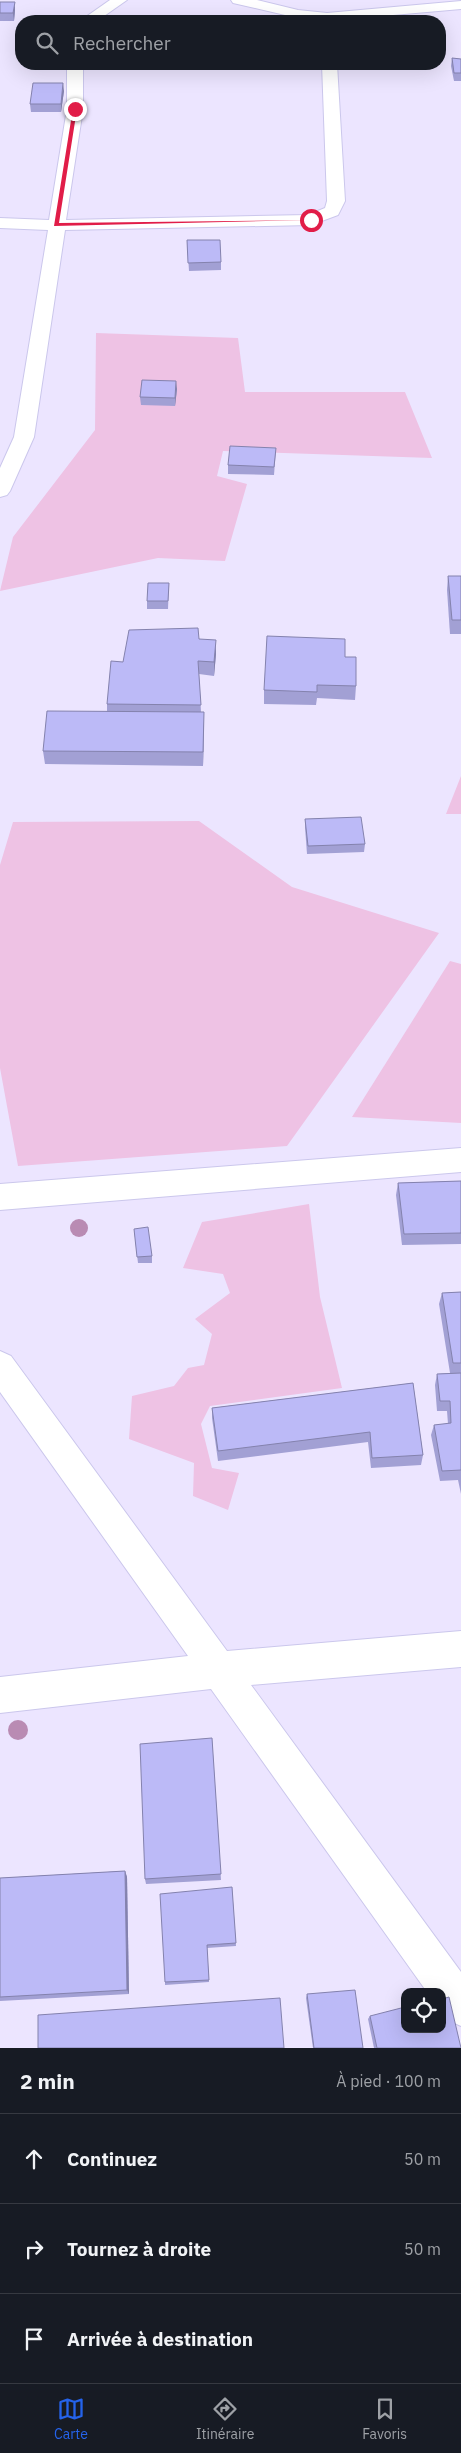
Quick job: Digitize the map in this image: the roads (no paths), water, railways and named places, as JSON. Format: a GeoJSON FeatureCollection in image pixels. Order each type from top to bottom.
{"type":"FeatureCollection","features":[{"type":"Feature","properties":{"kind":"street"},"geometry":{"type":"LineString","coordinates":[[238,0],[304,15]]}},
{"type":"Feature","properties":{"kind":"street"},"geometry":{"type":"LineString","coordinates":[[98,15],[124,1]]}},
{"type":"Feature","properties":{"kind":"street"},"geometry":{"type":"LineString","coordinates":[[365,15],[461,5]]}},
{"type":"Feature","properties":{"kind":"street"},"geometry":{"type":"LineString","coordinates":[[0,491],[24,437],[75,109],[75,70]]}},
{"type":"Feature","properties":{"kind":"street"},"geometry":{"type":"LineString","coordinates":[[0,223],[56,225],[311,220],[332,211],[336,201],[329,70]]}},
{"type":"Feature","properties":{"kind":"street"},"geometry":{"type":"LineString","coordinates":[[0,1197],[461,1160]]}},
{"type":"Feature","properties":{"kind":"street"},"geometry":{"type":"LineString","coordinates":[[0,1366],[461,2006]]}},
{"type":"Feature","properties":{"kind":"street"},"geometry":{"type":"LineString","coordinates":[[0,1695],[219,1670],[461,1649]]}}]}
